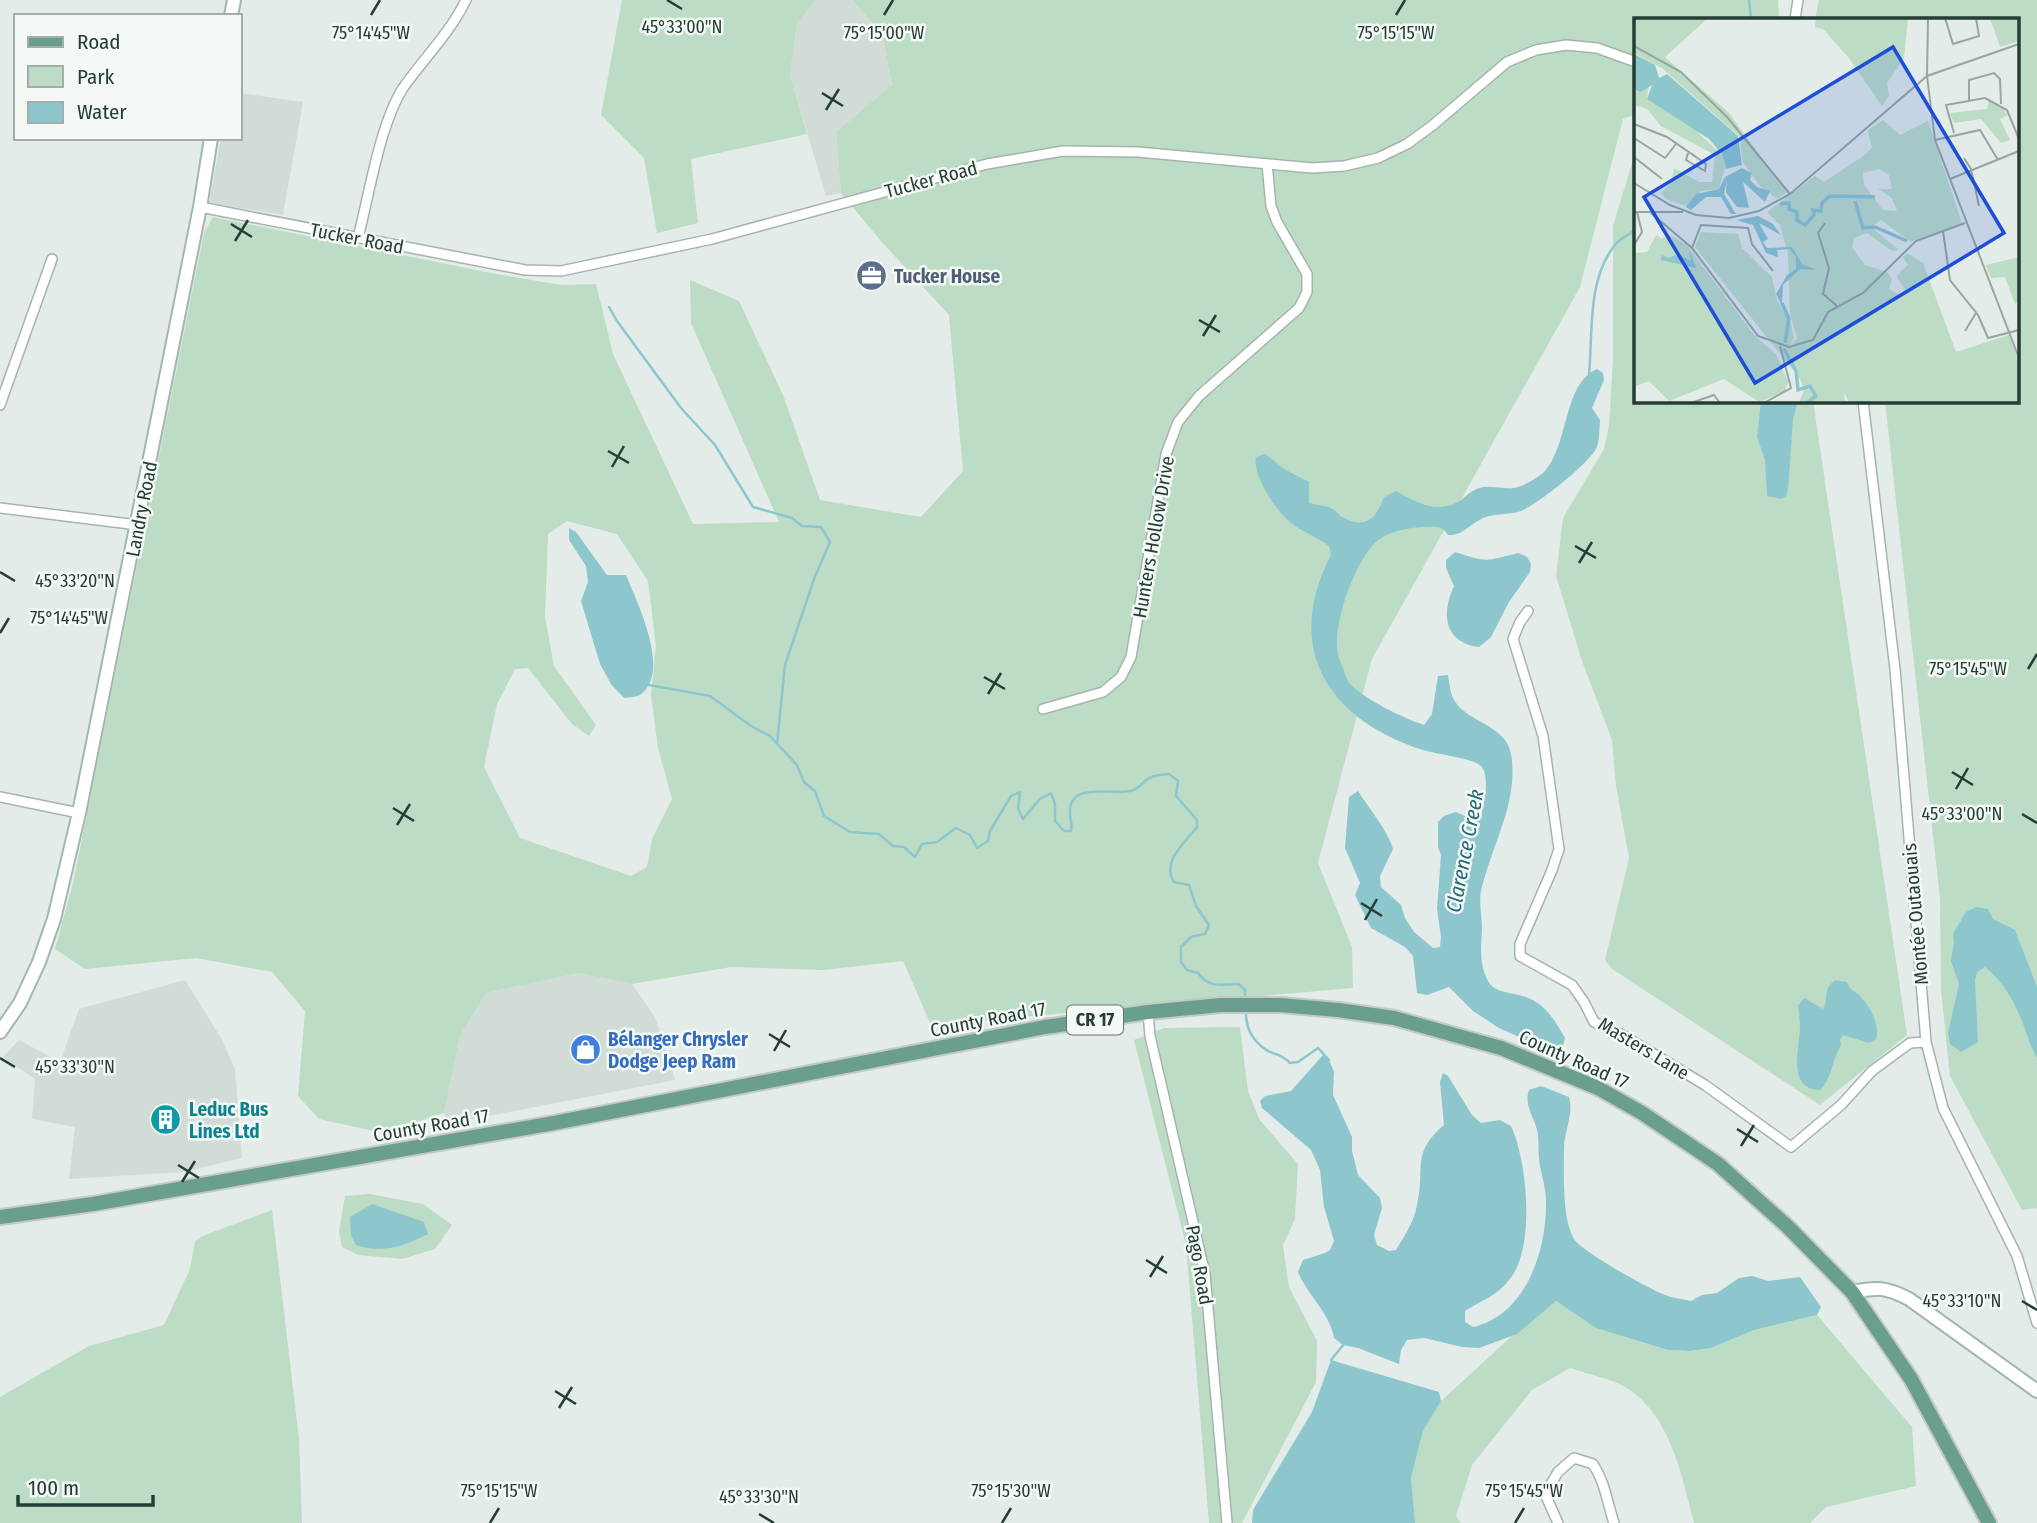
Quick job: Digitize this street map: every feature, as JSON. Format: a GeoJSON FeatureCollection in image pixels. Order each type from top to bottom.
{"type":"FeatureCollection","features":[{"type":"Feature","properties":{"kind":"main road","name":"Landry Road"},"geometry":{"type":"LineString","coordinates":[[0,1032],[20,1003],[39,962],[54,919],[79,813],[138,525],[211,140]]}},
{"type":"Feature","properties":{"kind":"main road","name":"County Road 17"},"geometry":{"type":"LineString","coordinates":[[0,1217],[93,1205],[554,1124],[1045,1027],[1148,1012],[1221,1005],[1280,1005],[1394,1018],[1501,1048],[1598,1088],[1642,1113],[1718,1164],[1788,1227],[1852,1292],[1911,1379],[1989,1523]]}},
{"type":"Feature","properties":{"kind":"main road"},"geometry":{"type":"LineString","coordinates":[[1852,1292],[1877,1287],[1909,1298],[2037,1391]]}},
{"type":"Feature","properties":{"kind":"street"},"geometry":{"type":"LineString","coordinates":[[358,238],[389,115],[403,89],[442,40],[466,0]]}},
{"type":"Feature","properties":{"kind":"street"},"geometry":{"type":"LineString","coordinates":[[1796,18],[1798,0]]}},
{"type":"Feature","properties":{"kind":"street","name":"Tucker Road"},"geometry":{"type":"LineString","coordinates":[[200,207],[524,270],[561,271],[712,239],[987,164],[1063,151],[1138,152],[1312,168],[1344,166],[1378,158],[1407,144],[1507,62],[1536,50],[1566,45],[1597,48],[1634,61]]}},
{"type":"Feature","properties":{"kind":"street","name":"Hunters Hollow Drive"},"geometry":{"type":"LineString","coordinates":[[1044,709],[1103,692],[1121,677],[1131,657],[1166,454],[1178,422],[1199,396],[1299,308],[1307,292],[1307,274],[1277,222],[1271,206],[1267,164]]}},
{"type":"Feature","properties":{"kind":"street"},"geometry":{"type":"LineString","coordinates":[[0,405],[52,259]]}},
{"type":"Feature","properties":{"kind":"street","name":"Montée Outaouais"},"geometry":{"type":"LineString","coordinates":[[1863,402],[1895,669],[1926,1042],[1942,1108],[2017,1256],[2037,1323]]}},
{"type":"Feature","properties":{"kind":"street"},"geometry":{"type":"LineString","coordinates":[[0,508],[138,525]]}},
{"type":"Feature","properties":{"kind":"street","name":"Masters Lane"},"geometry":{"type":"LineString","coordinates":[[1528,611],[1513,639],[1543,736],[1559,849],[1520,944],[1520,956],[1572,985],[1594,1022],[1619,1033],[1705,1085],[1791,1147],[1841,1105],[1872,1071],[1910,1043],[1926,1042]]}},
{"type":"Feature","properties":{"kind":"street"},"geometry":{"type":"LineString","coordinates":[[0,797],[79,813]]}},
{"type":"Feature","properties":{"kind":"street","name":"Pago Road"},"geometry":{"type":"LineString","coordinates":[[1148,1012],[1150,1036],[1205,1274],[1227,1523]]}},
{"type":"Feature","properties":{"kind":"street"},"geometry":{"type":"LineString","coordinates":[[1558,1523],[1545,1494],[1558,1472],[1574,1458],[1593,1464],[1602,1478],[1606,1502],[1614,1523]]}},
{"type":"Feature","properties":{"kind":"shaded area"},"geometry":{"type":"Polygon","coordinates":[[[816,0],[852,0],[882,34],[892,86],[836,132],[841,193],[826,196],[790,75],[797,23],[816,0]]]}},
{"type":"Feature","properties":{"kind":"shaded area"},"geometry":{"type":"Polygon","coordinates":[[[242,93],[303,102],[283,215],[209,203],[221,140],[242,140],[242,93]]]}},
{"type":"Feature","properties":{"kind":"shaded area"},"geometry":{"type":"Polygon","coordinates":[[[578,973],[632,984],[655,1017],[675,1080],[447,1124],[444,1113],[460,1036],[486,993],[578,973]]]}},
{"type":"Feature","properties":{"kind":"shaded area"},"geometry":{"type":"Polygon","coordinates":[[[185,980],[221,1038],[235,1069],[242,1158],[183,1172],[69,1179],[75,1127],[32,1119],[35,1079],[3,1057],[19,1040],[60,1062],[79,1009],[185,980]]]}},
{"type":"Feature","properties":{"kind":"green space"},"geometry":{"type":"Polygon","coordinates":[[[622,0],[816,0],[797,23],[790,75],[807,134],[691,159],[698,223],[657,233],[644,158],[601,115],[622,0]]]}},
{"type":"Feature","properties":{"kind":"green space"},"geometry":{"type":"Polygon","coordinates":[[[852,0],[1778,0],[1779,18],[1634,18],[1634,115],[1623,119],[1580,287],[1372,659],[1318,863],[1352,947],[1353,988],[931,1025],[903,961],[823,970],[731,967],[632,984],[578,973],[486,993],[460,1036],[444,1113],[383,1133],[319,1119],[298,1096],[305,1011],[272,972],[196,958],[85,969],[55,949],[73,883],[204,233],[213,217],[496,274],[561,285],[596,284],[613,354],[693,524],[779,522],[691,323],[690,280],[739,301],[783,395],[820,500],[921,517],[963,471],[949,315],[841,193],[836,132],[892,85],[882,34],[852,0]],[[567,521],[548,534],[545,617],[554,666],[596,725],[589,736],[572,724],[528,668],[515,669],[497,704],[484,767],[520,838],[631,876],[647,867],[652,839],[672,799],[658,748],[651,695],[656,646],[648,581],[617,534],[567,521]]]}},
{"type":"Feature","properties":{"kind":"green space"},"geometry":{"type":"Polygon","coordinates":[[[1819,0],[2037,0],[2037,1208],[2022,1210],[1950,1076],[1941,990],[1940,898],[1885,402],[2020,402],[2020,18],[1815,18],[1819,0]]]}},
{"type":"Feature","properties":{"kind":"green space"},"geometry":{"type":"Polygon","coordinates":[[[1634,157],[1634,402],[1813,402],[1907,1035],[1820,1105],[1612,969],[1605,960],[1629,858],[1616,786],[1612,740],[1582,661],[1556,576],[1563,518],[1604,449],[1609,425],[1613,360],[1613,226],[1634,157]]]}},
{"type":"Feature","properties":{"kind":"green space"},"geometry":{"type":"Polygon","coordinates":[[[1240,1027],[1248,1091],[1259,1119],[1298,1164],[1295,1219],[1283,1245],[1289,1287],[1317,1341],[1316,1382],[1242,1523],[1209,1523],[1186,1245],[1134,1040],[1164,1028],[1240,1027]]]}},
{"type":"Feature","properties":{"kind":"green space"},"geometry":{"type":"Polygon","coordinates":[[[370,1194],[423,1204],[452,1225],[435,1249],[402,1259],[358,1255],[342,1247],[339,1232],[345,1196],[370,1194]]]}},
{"type":"Feature","properties":{"kind":"green space"},"geometry":{"type":"Polygon","coordinates":[[[272,1210],[299,1439],[302,1523],[0,1523],[0,1397],[89,1346],[164,1325],[190,1269],[195,1241],[272,1210]]]}},
{"type":"Feature","properties":{"kind":"green space"},"geometry":{"type":"Polygon","coordinates":[[[1556,1301],[1596,1328],[1668,1350],[1711,1348],[1754,1330],[1817,1315],[1912,1427],[1916,1486],[1826,1507],[1810,1523],[1694,1523],[1679,1467],[1654,1414],[1627,1388],[1570,1368],[1532,1390],[1472,1465],[1456,1516],[1461,1523],[1415,1523],[1411,1478],[1423,1431],[1441,1401],[1514,1334],[1556,1301]]]}},
{"type":"Feature","properties":{"kind":"water"},"geometry":{"type":"Polygon","coordinates":[[[1597,369],[1603,373],[1604,380],[1592,408],[1600,420],[1599,441],[1584,463],[1549,493],[1518,512],[1486,517],[1454,535],[1448,535],[1439,527],[1420,527],[1400,530],[1381,538],[1361,562],[1348,590],[1340,619],[1337,645],[1347,680],[1375,702],[1424,725],[1432,714],[1438,676],[1448,675],[1452,696],[1457,705],[1493,729],[1507,744],[1513,771],[1504,821],[1481,892],[1482,962],[1491,985],[1533,1000],[1553,1019],[1565,1038],[1563,1046],[1548,1050],[1499,1028],[1473,1011],[1449,987],[1427,995],[1417,993],[1413,956],[1405,947],[1371,928],[1355,895],[1360,883],[1345,848],[1349,797],[1358,791],[1391,842],[1393,849],[1380,876],[1381,887],[1401,905],[1414,932],[1433,948],[1440,947],[1437,909],[1441,855],[1438,847],[1438,822],[1444,816],[1456,812],[1473,823],[1481,818],[1486,777],[1477,763],[1420,749],[1388,736],[1360,719],[1338,698],[1323,675],[1314,649],[1312,620],[1317,588],[1331,555],[1329,546],[1291,523],[1279,510],[1261,483],[1256,457],[1265,454],[1286,470],[1309,482],[1309,503],[1331,508],[1342,517],[1359,523],[1370,520],[1384,497],[1396,491],[1428,506],[1444,507],[1479,488],[1516,488],[1544,472],[1558,447],[1578,387],[1586,376],[1597,369]]]}},
{"type":"Feature","properties":{"kind":"water"},"geometry":{"type":"Polygon","coordinates":[[[1761,402],[1798,402],[1793,419],[1788,490],[1786,496],[1781,499],[1767,496],[1765,460],[1757,437],[1761,402]]]}},
{"type":"Feature","properties":{"kind":"water"},"geometry":{"type":"Polygon","coordinates":[[[569,528],[576,532],[607,575],[626,575],[644,619],[653,654],[653,671],[649,685],[640,695],[624,698],[611,684],[600,664],[581,601],[588,582],[586,566],[569,540],[569,528]]]}},
{"type":"Feature","properties":{"kind":"water"},"geometry":{"type":"Polygon","coordinates":[[[1455,552],[1487,560],[1518,553],[1527,557],[1531,564],[1530,572],[1509,602],[1491,637],[1479,647],[1458,639],[1448,625],[1448,607],[1454,586],[1446,568],[1446,560],[1455,552]]]}},
{"type":"Feature","properties":{"kind":"water"},"geometry":{"type":"Polygon","coordinates":[[[1976,907],[1988,909],[1993,919],[2015,930],[2037,987],[2037,1058],[2011,998],[1997,978],[1985,967],[1977,972],[1975,980],[1978,1042],[1961,1052],[1950,1044],[1948,1033],[1959,984],[1951,961],[1953,934],[1966,912],[1976,907]]]}},
{"type":"Feature","properties":{"kind":"water"},"geometry":{"type":"Polygon","coordinates":[[[1835,980],[1847,982],[1863,999],[1873,1015],[1877,1034],[1876,1039],[1869,1043],[1843,1035],[1830,1074],[1820,1090],[1810,1088],[1799,1076],[1798,1006],[1804,998],[1823,1009],[1828,987],[1835,980]]]}},
{"type":"Feature","properties":{"kind":"water"},"geometry":{"type":"Polygon","coordinates":[[[1323,1055],[1329,1060],[1334,1072],[1333,1095],[1352,1137],[1352,1151],[1358,1175],[1380,1198],[1382,1208],[1374,1235],[1377,1245],[1389,1251],[1396,1250],[1411,1223],[1416,1211],[1423,1153],[1433,1135],[1444,1125],[1440,1082],[1443,1073],[1448,1076],[1472,1115],[1481,1123],[1500,1120],[1511,1126],[1517,1141],[1524,1180],[1524,1244],[1519,1262],[1506,1283],[1496,1293],[1465,1311],[1465,1322],[1473,1327],[1491,1320],[1507,1309],[1520,1295],[1537,1259],[1545,1220],[1546,1195],[1537,1130],[1529,1108],[1528,1096],[1529,1090],[1541,1086],[1569,1097],[1570,1110],[1564,1142],[1564,1195],[1570,1230],[1579,1245],[1657,1291],[1691,1301],[1702,1295],[1717,1293],[1739,1278],[1752,1276],[1768,1281],[1800,1277],[1821,1307],[1817,1315],[1754,1330],[1711,1348],[1668,1350],[1596,1328],[1556,1301],[1517,1334],[1479,1348],[1424,1338],[1407,1340],[1401,1350],[1399,1364],[1343,1345],[1334,1338],[1328,1321],[1298,1272],[1303,1260],[1330,1250],[1334,1241],[1324,1207],[1320,1170],[1311,1150],[1262,1108],[1260,1101],[1265,1096],[1291,1091],[1323,1055]]]}},
{"type":"Feature","properties":{"kind":"water"},"geometry":{"type":"Polygon","coordinates":[[[372,1204],[424,1222],[428,1234],[384,1249],[356,1245],[351,1235],[350,1217],[372,1204]]]}},
{"type":"Feature","properties":{"kind":"water"},"geometry":{"type":"Polygon","coordinates":[[[1331,1360],[1439,1392],[1441,1401],[1423,1431],[1411,1478],[1415,1523],[1252,1523],[1253,1510],[1312,1412],[1331,1360]]]}},
{"type":"Feature","properties":{"kind":"waterway","name":"Clarence Creek"},"geometry":{"type":"LineString","coordinates":[[1749,0],[1751,18]]}},
{"type":"Feature","properties":{"kind":"waterway","name":"Clarence Creek"},"geometry":{"type":"LineString","coordinates":[[1589,374],[1593,308],[1599,275],[1614,246],[1634,231]]}},
{"type":"Feature","properties":{"kind":"waterway"},"geometry":{"type":"LineString","coordinates":[[609,307],[681,408],[715,445],[753,507],[792,518],[802,526],[821,527],[830,542],[814,579],[785,665],[777,744]]}},
{"type":"Feature","properties":{"kind":"waterway"},"geometry":{"type":"LineString","coordinates":[[649,685],[710,696],[751,726],[770,736],[797,765],[804,782],[815,791],[824,816],[850,832],[879,834],[893,846],[904,847],[915,857],[922,844],[937,842],[956,828],[970,835],[977,848],[988,841],[990,831],[1011,796],[1020,792],[1018,808],[1023,819],[1040,799],[1051,793],[1055,804],[1055,821],[1064,831],[1071,831],[1070,810],[1072,801],[1077,796],[1094,792],[1133,790],[1150,778],[1169,774],[1178,781],[1176,796],[1197,820],[1197,827],[1172,860],[1171,874],[1174,882],[1189,885],[1196,906],[1209,925],[1205,934],[1191,937],[1181,947],[1181,962],[1187,970],[1198,973],[1211,983],[1239,984],[1245,990],[1245,997]]}},
{"type":"Feature","properties":{"kind":"waterway"},"geometry":{"type":"LineString","coordinates":[[1246,1013],[1251,1033],[1268,1051],[1290,1063],[1298,1062],[1318,1048],[1329,1060]]}},
{"type":"Feature","properties":{"kind":"waterway","name":"Clarence Creek"},"geometry":{"type":"LineString","coordinates":[[1331,1360],[1344,1344]]}},
{"type":"Feature","properties":{"kind":"place","name":"Tucker House"},"geometry":{"type":"Point","coordinates":[871,276]}},
{"type":"Feature","properties":{"kind":"place","name":"Bélanger Chrysler Dodge Jeep Ram"},"geometry":{"type":"Point","coordinates":[585,1050]}},
{"type":"Feature","properties":{"kind":"place","name":"Leduc Bus Lines Ltd"},"geometry":{"type":"Point","coordinates":[166,1120]}}]}
